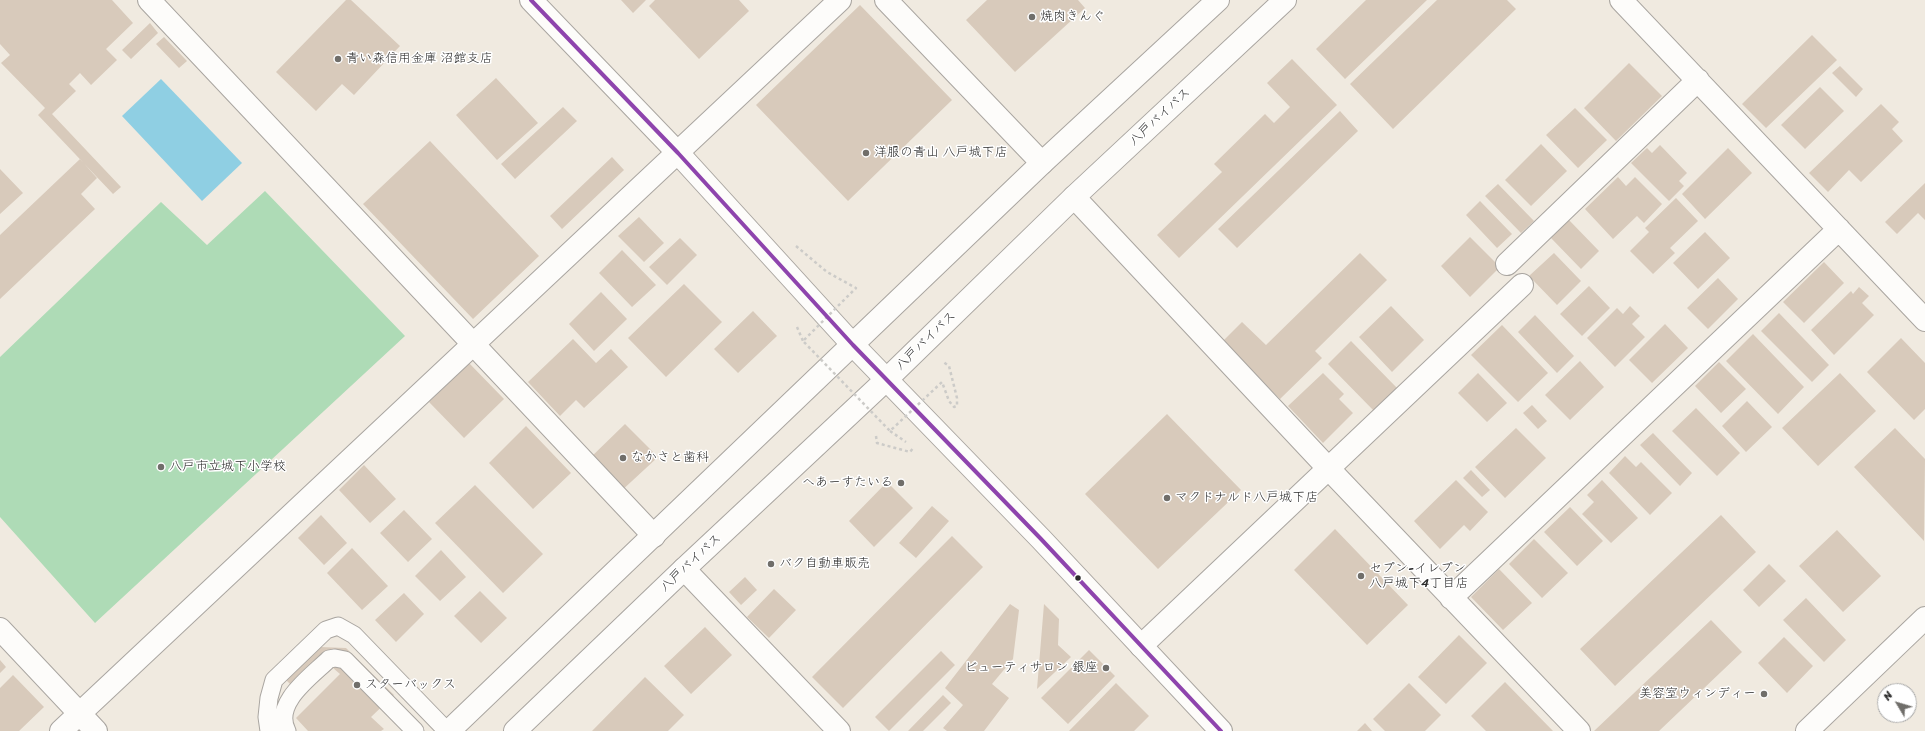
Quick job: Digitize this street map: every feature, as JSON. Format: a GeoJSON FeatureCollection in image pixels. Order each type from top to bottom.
{"type":"FeatureCollection","features":[{"type":"Feature","properties":{"kind":"main road"},"geometry":{"type":"LineString","coordinates":[[150,0],[654,536]]}},
{"type":"Feature","properties":{"kind":"main road"},"geometry":{"type":"LineString","coordinates":[[531,0],[678,153],[853,345],[1041,539],[1221,731]]}},
{"type":"Feature","properties":{"kind":"main road"},"geometry":{"type":"LineString","coordinates":[[61,731],[840,0]]}},
{"type":"Feature","properties":{"kind":"main road"},"geometry":{"type":"LineString","coordinates":[[886,0],[1042,163]]}},
{"type":"Feature","properties":{"kind":"main road"},"geometry":{"type":"LineString","coordinates":[[448,731],[654,536],[1042,163],[1218,0]]}},
{"type":"Feature","properties":{"kind":"main road","name":"八戸バイパス"},"geometry":{"type":"LineString","coordinates":[[515,731],[684,569],[887,380],[1074,196],[1285,0]]}},
{"type":"Feature","properties":{"kind":"main road"},"geometry":{"type":"LineString","coordinates":[[1621,0],[1925,320]]}},
{"type":"Feature","properties":{"kind":"main road"},"geometry":{"type":"LineString","coordinates":[[1508,264],[1698,80]]}},
{"type":"Feature","properties":{"kind":"main road"},"geometry":{"type":"LineString","coordinates":[[1074,196],[1328,468],[1579,731]]}},
{"type":"Feature","properties":{"kind":"main road"},"geometry":{"type":"LineString","coordinates":[[1451,598],[1839,229]]}},
{"type":"Feature","properties":{"kind":"main road"},"geometry":{"type":"LineString","coordinates":[[1141,646],[1522,284]]}},
{"type":"Feature","properties":{"kind":"main road"},"geometry":{"type":"LineString","coordinates":[[684,569],[839,731]]}},
{"type":"Feature","properties":{"kind":"main road"},"geometry":{"type":"LineString","coordinates":[[1806,731],[1925,618]]}},
{"type":"Feature","properties":{"kind":"main road"},"geometry":{"type":"LineString","coordinates":[[0,629],[96,731]]}},
{"type":"Feature","properties":{"kind":"lane"},"geometry":{"type":"LineString","coordinates":[[269,731],[267,717],[269,698],[274,680],[326,630],[338,626],[354,635],[448,731]]}},
{"type":"Feature","properties":{"kind":"lane"},"geometry":{"type":"LineString","coordinates":[[288,731],[285,714],[290,697],[329,660],[335,658],[345,660],[415,731]]}},
{"type":"Feature","properties":{"kind":"path"},"geometry":{"type":"LineString","coordinates":[[796,246],[828,272],[856,288],[803,340],[890,431],[914,447],[910,452],[878,443],[876,436]]}},
{"type":"Feature","properties":{"kind":"path"},"geometry":{"type":"LineString","coordinates":[[890,431],[942,382],[950,401],[954,407],[957,406],[957,398],[949,366],[942,361]]}},
{"type":"Feature","properties":{"kind":"green space"},"geometry":{"type":"Polygon","coordinates":[[[265,191],[405,336],[95,623],[0,517],[0,357],[161,202],[207,245],[265,191]]]}},
{"type":"Feature","properties":{"kind":"water"},"geometry":{"type":"Polygon","coordinates":[[[161,79],[242,163],[202,201],[122,116],[161,79]]]}},
{"type":"Feature","properties":{"kind":"building"},"geometry":{"type":"Polygon","coordinates":[[[0,0],[112,0],[133,23],[106,49],[117,60],[91,85],[80,73],[69,84],[76,91],[52,114],[121,187],[113,194],[38,115],[45,108],[1,63],[10,55],[0,44],[0,0]]]}},
{"type":"Feature","properties":{"kind":"building","name":"青い森信用金庫 沼館支店"},"geometry":{"type":"Polygon","coordinates":[[[346,0],[351,0],[400,46],[354,95],[342,84],[316,111],[276,72],[346,0]]]}},
{"type":"Feature","properties":{"kind":"building"},"geometry":{"type":"Polygon","coordinates":[[[621,0],[646,0],[633,13],[621,0]]]}},
{"type":"Feature","properties":{"kind":"building"},"geometry":{"type":"Polygon","coordinates":[[[655,0],[739,0],[749,11],[699,59],[649,6],[655,0]]]}},
{"type":"Feature","properties":{"kind":"building"},"geometry":{"type":"Polygon","coordinates":[[[987,0],[1078,0],[1085,8],[1015,72],[966,20],[987,0]]]}},
{"type":"Feature","properties":{"kind":"building"},"geometry":{"type":"Polygon","coordinates":[[[1366,0],[1427,0],[1345,79],[1316,49],[1366,0]]]}},
{"type":"Feature","properties":{"kind":"building"},"geometry":{"type":"Polygon","coordinates":[[[1437,0],[1507,0],[1516,9],[1393,129],[1350,84],[1437,0]]]}},
{"type":"Feature","properties":{"kind":"building"},"geometry":{"type":"Polygon","coordinates":[[[860,5],[952,100],[848,201],[756,105],[860,5]]]}},
{"type":"Feature","properties":{"kind":"building"},"geometry":{"type":"Polygon","coordinates":[[[150,23],[158,33],[131,59],[122,50],[150,23]]]}},
{"type":"Feature","properties":{"kind":"building"},"geometry":{"type":"Polygon","coordinates":[[[1812,35],[1837,60],[1766,128],[1742,104],[1812,35]]]}},
{"type":"Feature","properties":{"kind":"building"},"geometry":{"type":"Polygon","coordinates":[[[164,37],[187,61],[179,68],[156,44],[164,37]]]}},
{"type":"Feature","properties":{"kind":"building"},"geometry":{"type":"Polygon","coordinates":[[[1292,59],[1337,105],[1179,258],[1157,235],[1222,172],[1214,164],[1265,114],[1274,123],[1290,107],[1267,83],[1292,59]]]}},
{"type":"Feature","properties":{"kind":"building"},"geometry":{"type":"Polygon","coordinates":[[[1629,63],[1662,96],[1616,141],[1584,108],[1629,63]]]}},
{"type":"Feature","properties":{"kind":"building"},"geometry":{"type":"Polygon","coordinates":[[[1840,66],[1863,89],[1856,97],[1832,73],[1840,66]]]}},
{"type":"Feature","properties":{"kind":"building"},"geometry":{"type":"Polygon","coordinates":[[[496,78],[538,123],[497,160],[456,115],[496,78]]]}},
{"type":"Feature","properties":{"kind":"building"},"geometry":{"type":"Polygon","coordinates":[[[1820,87],[1844,111],[1805,149],[1781,125],[1820,87]]]}},
{"type":"Feature","properties":{"kind":"building"},"geometry":{"type":"Polygon","coordinates":[[[1881,104],[1899,122],[1892,129],[1903,141],[1861,182],[1849,170],[1828,192],[1809,173],[1881,104]]]}},
{"type":"Feature","properties":{"kind":"building"},"geometry":{"type":"Polygon","coordinates":[[[563,107],[577,121],[515,179],[501,164],[563,107]]]}},
{"type":"Feature","properties":{"kind":"building"},"geometry":{"type":"Polygon","coordinates":[[[1575,108],[1607,140],[1578,168],[1546,135],[1575,108]]]}},
{"type":"Feature","properties":{"kind":"building"},"geometry":{"type":"Polygon","coordinates":[[[1340,111],[1358,131],[1237,248],[1218,229],[1340,111]]]}},
{"type":"Feature","properties":{"kind":"building"},"geometry":{"type":"Polygon","coordinates":[[[430,141],[539,256],[473,319],[363,204],[430,141]]]}},
{"type":"Feature","properties":{"kind":"building"},"geometry":{"type":"Polygon","coordinates":[[[1541,144],[1567,171],[1531,206],[1505,180],[1541,144]]]}},
{"type":"Feature","properties":{"kind":"building"},"geometry":{"type":"Polygon","coordinates":[[[1660,145],[1687,173],[1679,181],[1684,186],[1669,201],[1631,163],[1647,148],[1652,153],[1660,145]]]}},
{"type":"Feature","properties":{"kind":"building"},"geometry":{"type":"Polygon","coordinates":[[[1728,148],[1752,173],[1705,219],[1682,194],[1728,148]]]}},
{"type":"Feature","properties":{"kind":"building"},"geometry":{"type":"Polygon","coordinates":[[[612,157],[624,170],[562,229],[550,216],[612,157]]]}},
{"type":"Feature","properties":{"kind":"building"},"geometry":{"type":"Polygon","coordinates":[[[80,159],[97,178],[81,194],[95,209],[0,299],[0,235],[80,159]]]}},
{"type":"Feature","properties":{"kind":"building"},"geometry":{"type":"Polygon","coordinates":[[[0,169],[23,193],[0,214],[0,169]]]}},
{"type":"Feature","properties":{"kind":"building"},"geometry":{"type":"Polygon","coordinates":[[[1618,177],[1626,186],[1635,177],[1662,204],[1644,223],[1637,216],[1613,239],[1585,209],[1618,177]]]}},
{"type":"Feature","properties":{"kind":"building"},"geometry":{"type":"Polygon","coordinates":[[[1925,183],[1925,220],[1918,213],[1897,234],[1885,222],[1925,183]]]}},
{"type":"Feature","properties":{"kind":"building"},"geometry":{"type":"Polygon","coordinates":[[[1498,184],[1534,221],[1521,233],[1485,196],[1498,184]]]}},
{"type":"Feature","properties":{"kind":"building"},"geometry":{"type":"Polygon","coordinates":[[[1676,198],[1698,221],[1670,248],[1675,253],[1653,274],[1630,251],[1649,232],[1645,228],[1676,198]]]}},
{"type":"Feature","properties":{"kind":"building"},"geometry":{"type":"Polygon","coordinates":[[[1480,201],[1512,234],[1497,248],[1466,215],[1480,201]]]}},
{"type":"Feature","properties":{"kind":"building"},"geometry":{"type":"Polygon","coordinates":[[[639,217],[664,243],[644,262],[618,236],[639,217]]]}},
{"type":"Feature","properties":{"kind":"building"},"geometry":{"type":"Polygon","coordinates":[[[1569,220],[1599,251],[1581,269],[1551,238],[1569,220]]]}},
{"type":"Feature","properties":{"kind":"building"},"geometry":{"type":"Polygon","coordinates":[[[1705,232],[1730,258],[1698,289],[1673,263],[1705,232]]]}},
{"type":"Feature","properties":{"kind":"building"},"geometry":{"type":"Polygon","coordinates":[[[1470,237],[1500,267],[1470,297],[1441,266],[1470,237]]]}},
{"type":"Feature","properties":{"kind":"building"},"geometry":{"type":"Polygon","coordinates":[[[680,238],[697,255],[667,285],[649,267],[680,238]]]}},
{"type":"Feature","properties":{"kind":"building"},"geometry":{"type":"Polygon","coordinates":[[[622,250],[656,285],[632,307],[599,273],[622,250]]]}},
{"type":"Feature","properties":{"kind":"building"},"geometry":{"type":"Polygon","coordinates":[[[1360,253],[1387,280],[1315,351],[1322,358],[1280,399],[1223,341],[1242,322],[1266,345],[1360,253]]]}},
{"type":"Feature","properties":{"kind":"building"},"geometry":{"type":"Polygon","coordinates":[[[1554,253],[1581,281],[1557,305],[1529,276],[1554,253]]]}},
{"type":"Feature","properties":{"kind":"building"},"geometry":{"type":"Polygon","coordinates":[[[1824,262],[1844,283],[1804,323],[1783,302],[1824,262]]]}},
{"type":"Feature","properties":{"kind":"building"},"geometry":{"type":"Polygon","coordinates":[[[1718,278],[1738,299],[1708,329],[1687,308],[1718,278]]]}},
{"type":"Feature","properties":{"kind":"building"},"geometry":{"type":"Polygon","coordinates":[[[684,284],[722,322],[666,377],[628,338],[684,284]]]}},
{"type":"Feature","properties":{"kind":"building"},"geometry":{"type":"Polygon","coordinates":[[[1589,286],[1610,308],[1582,336],[1560,314],[1589,286]]]}},
{"type":"Feature","properties":{"kind":"building"},"geometry":{"type":"Polygon","coordinates":[[[1859,287],[1869,296],[1862,303],[1874,315],[1834,355],[1811,330],[1851,291],[1853,294],[1859,287]]]}},
{"type":"Feature","properties":{"kind":"building"},"geometry":{"type":"Polygon","coordinates":[[[601,292],[627,319],[594,351],[569,324],[601,292]]]}},
{"type":"Feature","properties":{"kind":"building"},"geometry":{"type":"Polygon","coordinates":[[[1391,306],[1424,340],[1392,372],[1359,337],[1391,306]]]}},
{"type":"Feature","properties":{"kind":"building"},"geometry":{"type":"Polygon","coordinates":[[[1630,306],[1640,316],[1632,324],[1645,337],[1615,367],[1587,338],[1617,308],[1623,314],[1630,306]]]}},
{"type":"Feature","properties":{"kind":"building"},"geometry":{"type":"Polygon","coordinates":[[[753,311],[777,336],[738,373],[714,349],[753,311]]]}},
{"type":"Feature","properties":{"kind":"building"},"geometry":{"type":"Polygon","coordinates":[[[1779,313],[1829,365],[1812,382],[1761,331],[1779,313]]]}},
{"type":"Feature","properties":{"kind":"building"},"geometry":{"type":"Polygon","coordinates":[[[1535,315],[1574,356],[1557,373],[1518,332],[1535,315]]]}},
{"type":"Feature","properties":{"kind":"building"},"geometry":{"type":"Polygon","coordinates":[[[1665,324],[1688,348],[1652,383],[1629,360],[1665,324]]]}},
{"type":"Feature","properties":{"kind":"building"},"geometry":{"type":"Polygon","coordinates":[[[1502,325],[1548,373],[1518,402],[1471,355],[1502,325]]]}},
{"type":"Feature","properties":{"kind":"building"},"geometry":{"type":"Polygon","coordinates":[[[1753,334],[1804,387],[1778,414],[1726,361],[1753,334]]]}},
{"type":"Feature","properties":{"kind":"building"},"geometry":{"type":"Polygon","coordinates":[[[1901,338],[1925,363],[1925,409],[1914,420],[1867,372],[1901,338]]]}},
{"type":"Feature","properties":{"kind":"building"},"geometry":{"type":"Polygon","coordinates":[[[573,339],[596,363],[611,349],[628,367],[584,408],[576,400],[560,416],[528,382],[573,339]]]}},
{"type":"Feature","properties":{"kind":"building"},"geometry":{"type":"Polygon","coordinates":[[[1351,341],[1397,388],[1374,411],[1328,364],[1351,341]]]}},
{"type":"Feature","properties":{"kind":"building"},"geometry":{"type":"Polygon","coordinates":[[[1580,361],[1604,387],[1570,420],[1545,395],[1580,361]]]}},
{"type":"Feature","properties":{"kind":"building"},"geometry":{"type":"Polygon","coordinates":[[[1719,362],[1746,389],[1721,413],[1695,386],[1719,362]]]}},
{"type":"Feature","properties":{"kind":"building"},"geometry":{"type":"Polygon","coordinates":[[[469,363],[504,399],[464,438],[429,402],[469,363]]]}},
{"type":"Feature","properties":{"kind":"building"},"geometry":{"type":"Polygon","coordinates":[[[1323,373],[1344,394],[1339,399],[1353,413],[1323,443],[1288,406],[1323,373]]]}},
{"type":"Feature","properties":{"kind":"building"},"geometry":{"type":"Polygon","coordinates":[[[1478,373],[1507,403],[1487,422],[1458,393],[1478,373]]]}},
{"type":"Feature","properties":{"kind":"building"},"geometry":{"type":"Polygon","coordinates":[[[1840,373],[1876,411],[1818,466],[1782,428],[1840,373]]]}},
{"type":"Feature","properties":{"kind":"building"},"geometry":{"type":"Polygon","coordinates":[[[1747,401],[1772,427],[1746,452],[1722,426],[1747,401]]]}},
{"type":"Feature","properties":{"kind":"building"},"geometry":{"type":"Polygon","coordinates":[[[1532,405],[1547,421],[1538,429],[1523,413],[1532,405]]]}},
{"type":"Feature","properties":{"kind":"building"},"geometry":{"type":"Polygon","coordinates":[[[1696,408],[1740,453],[1717,476],[1672,431],[1696,408]]]}},
{"type":"Feature","properties":{"kind":"building"},"geometry":{"type":"Polygon","coordinates":[[[1167,414],[1241,490],[1158,569],[1085,494],[1167,414]]]}},
{"type":"Feature","properties":{"kind":"building","name":"なかさと歯科"},"geometry":{"type":"Polygon","coordinates":[[[625,424],[658,457],[619,493],[588,460],[625,424]]]}},
{"type":"Feature","properties":{"kind":"building"},"geometry":{"type":"Polygon","coordinates":[[[526,426],[571,473],[533,509],[489,463],[526,426]]]}},
{"type":"Feature","properties":{"kind":"building"},"geometry":{"type":"Polygon","coordinates":[[[1516,428],[1546,458],[1505,498],[1475,467],[1516,428]]]}},
{"type":"Feature","properties":{"kind":"building"},"geometry":{"type":"Polygon","coordinates":[[[1895,428],[1925,459],[1924,541],[1854,467],[1895,428]]]}},
{"type":"Feature","properties":{"kind":"building"},"geometry":{"type":"Polygon","coordinates":[[[1653,433],[1692,473],[1680,486],[1640,445],[1653,433]]]}},
{"type":"Feature","properties":{"kind":"building"},"geometry":{"type":"Polygon","coordinates":[[[1625,456],[1636,467],[1641,462],[1672,493],[1650,515],[1609,473],[1625,456]]]}},
{"type":"Feature","properties":{"kind":"building"},"geometry":{"type":"Polygon","coordinates":[[[364,465],[396,499],[370,523],[339,490],[364,465]]]}},
{"type":"Feature","properties":{"kind":"building"},"geometry":{"type":"Polygon","coordinates":[[[1471,470],[1490,490],[1482,497],[1463,478],[1471,470]]]}},
{"type":"Feature","properties":{"kind":"building"},"geometry":{"type":"Polygon","coordinates":[[[1456,480],[1488,512],[1470,531],[1464,525],[1440,549],[1414,521],[1456,480]]]}},
{"type":"Feature","properties":{"kind":"building"},"geometry":{"type":"Polygon","coordinates":[[[1602,480],[1638,518],[1611,543],[1582,514],[1594,502],[1587,495],[1602,480]]]}},
{"type":"Feature","properties":{"kind":"building"},"geometry":{"type":"Polygon","coordinates":[[[887,482],[913,508],[874,547],[849,521],[887,482]]]}},
{"type":"Feature","properties":{"kind":"building"},"geometry":{"type":"Polygon","coordinates":[[[475,485],[543,554],[503,593],[435,523],[475,485]]]}},
{"type":"Feature","properties":{"kind":"building"},"geometry":{"type":"Polygon","coordinates":[[[932,506],[949,521],[916,558],[899,543],[932,506]]]}},
{"type":"Feature","properties":{"kind":"building"},"geometry":{"type":"Polygon","coordinates":[[[1570,507],[1603,541],[1577,566],[1544,532],[1570,507]]]}},
{"type":"Feature","properties":{"kind":"building"},"geometry":{"type":"Polygon","coordinates":[[[404,510],[432,539],[408,562],[380,533],[404,510]]]}},
{"type":"Feature","properties":{"kind":"building"},"geometry":{"type":"Polygon","coordinates":[[[321,515],[347,543],[324,565],[298,538],[321,515]]]}},
{"type":"Feature","properties":{"kind":"building"},"geometry":{"type":"Polygon","coordinates":[[[1721,515],[1756,552],[1615,686],[1580,649],[1721,515]]]}},
{"type":"Feature","properties":{"kind":"building"},"geometry":{"type":"Polygon","coordinates":[[[1335,529],[1408,605],[1367,645],[1294,570],[1335,529]]]}},
{"type":"Feature","properties":{"kind":"building"},"geometry":{"type":"Polygon","coordinates":[[[1837,530],[1881,576],[1843,612],[1799,566],[1837,530]]]}},
{"type":"Feature","properties":{"kind":"building"},"geometry":{"type":"Polygon","coordinates":[[[952,536],[983,567],[843,708],[812,677],[952,536]]]}},
{"type":"Feature","properties":{"kind":"building"},"geometry":{"type":"Polygon","coordinates":[[[1534,539],[1568,573],[1542,598],[1509,564],[1534,539]]]}},
{"type":"Feature","properties":{"kind":"building"},"geometry":{"type":"Polygon","coordinates":[[[352,548],[388,586],[362,610],[327,573],[352,548]]]}},
{"type":"Feature","properties":{"kind":"building"},"geometry":{"type":"Polygon","coordinates":[[[441,550],[466,577],[440,601],[415,576],[441,550]]]}},
{"type":"Feature","properties":{"kind":"building"},"geometry":{"type":"Polygon","coordinates":[[[1769,564],[1786,581],[1759,607],[1743,590],[1769,564]]]}},
{"type":"Feature","properties":{"kind":"building"},"geometry":{"type":"Polygon","coordinates":[[[1499,569],[1532,603],[1503,630],[1471,597],[1499,569]]]}},
{"type":"Feature","properties":{"kind":"building"},"geometry":{"type":"Polygon","coordinates":[[[745,577],[757,590],[741,605],[729,592],[745,577]]]}},
{"type":"Feature","properties":{"kind":"building"},"geometry":{"type":"Polygon","coordinates":[[[774,589],[796,610],[769,638],[747,617],[774,589]]]}},
{"type":"Feature","properties":{"kind":"building"},"geometry":{"type":"Polygon","coordinates":[[[480,591],[507,618],[481,643],[454,616],[480,591]]]}},
{"type":"Feature","properties":{"kind":"building"},"geometry":{"type":"Polygon","coordinates":[[[404,593],[424,614],[396,642],[375,620],[404,593]]]}},
{"type":"Feature","properties":{"kind":"building"},"geometry":{"type":"Polygon","coordinates":[[[1806,598],[1846,640],[1824,662],[1783,620],[1806,598]]]}},
{"type":"Feature","properties":{"kind":"building"},"geometry":{"type":"Polygon","coordinates":[[[1010,604],[1019,610],[1013,659],[992,684],[1009,698],[984,731],[947,731],[943,728],[963,705],[945,688],[1010,604]]]}},
{"type":"Feature","properties":{"kind":"building"},"geometry":{"type":"Polygon","coordinates":[[[1044,604],[1059,619],[1058,645],[1071,657],[1037,689],[1044,604]]]}},
{"type":"Feature","properties":{"kind":"building"},"geometry":{"type":"Polygon","coordinates":[[[1711,620],[1742,652],[1659,731],[1594,731],[1711,620]]]}},
{"type":"Feature","properties":{"kind":"building"},"geometry":{"type":"Polygon","coordinates":[[[705,627],[732,655],[691,694],[664,666],[705,627]]]}},
{"type":"Feature","properties":{"kind":"building"},"geometry":{"type":"Polygon","coordinates":[[[1459,635],[1487,663],[1446,704],[1418,677],[1459,635]]]}},
{"type":"Feature","properties":{"kind":"building"},"geometry":{"type":"Polygon","coordinates":[[[1784,637],[1813,666],[1787,693],[1758,663],[1784,637]]]}},
{"type":"Feature","properties":{"kind":"building","name":"スターバックス"},"geometry":{"type":"Polygon","coordinates":[[[320,647],[346,648],[394,695],[371,717],[384,729],[381,731],[308,731],[296,718],[340,674],[333,668],[302,696],[286,680],[320,647]]]}},
{"type":"Feature","properties":{"kind":"building"},"geometry":{"type":"Polygon","coordinates":[[[1089,650],[1115,676],[1068,724],[1041,698],[1089,650]]]}},
{"type":"Feature","properties":{"kind":"building"},"geometry":{"type":"Polygon","coordinates":[[[941,651],[955,665],[889,731],[875,717],[941,651]]]}},
{"type":"Feature","properties":{"kind":"building"},"geometry":{"type":"Polygon","coordinates":[[[0,660],[6,667],[0,673],[0,660]]]}},
{"type":"Feature","properties":{"kind":"building"},"geometry":{"type":"Polygon","coordinates":[[[13,675],[44,707],[19,731],[0,731],[0,688],[13,675]]]}},
{"type":"Feature","properties":{"kind":"building"},"geometry":{"type":"Polygon","coordinates":[[[645,677],[684,715],[668,731],[592,731],[645,677]]]}},
{"type":"Feature","properties":{"kind":"building"},"geometry":{"type":"Polygon","coordinates":[[[1505,682],[1553,731],[1486,731],[1471,716],[1505,682]]]}},
{"type":"Feature","properties":{"kind":"building"},"geometry":{"type":"Polygon","coordinates":[[[1116,683],[1149,716],[1134,731],[1069,731],[1116,683]]]}},
{"type":"Feature","properties":{"kind":"building"},"geometry":{"type":"Polygon","coordinates":[[[1409,683],[1441,715],[1425,731],[1385,731],[1373,719],[1409,683]]]}},
{"type":"Feature","properties":{"kind":"building"},"geometry":{"type":"Polygon","coordinates":[[[943,695],[951,703],[923,731],[908,731],[943,695]]]}},
{"type":"Feature","properties":{"kind":"building"},"geometry":{"type":"Polygon","coordinates":[[[1365,723],[1372,731],[1357,731],[1365,723]]]}},
{"type":"Feature","properties":{"kind":"transit line"},"geometry":{"type":"LineString","coordinates":[[531,0],[678,153],[853,345],[1041,539],[1221,731]]}},
{"type":"Feature","properties":{"kind":"place","name":"焼肉きんぐ"},"geometry":{"type":"Point","coordinates":[1032,17]}},
{"type":"Feature","properties":{"kind":"place","name":"青い森信用金庫 沼館支店"},"geometry":{"type":"Point","coordinates":[338,59]}},
{"type":"Feature","properties":{"kind":"place","name":"洋服の青山 八戸城下店"},"geometry":{"type":"Point","coordinates":[866,153]}},
{"type":"Feature","properties":{"kind":"place","name":"なかさと歯科"},"geometry":{"type":"Point","coordinates":[623,458]}},
{"type":"Feature","properties":{"kind":"place","name":"八戸市立城下小学校"},"geometry":{"type":"Point","coordinates":[161,467]}},
{"type":"Feature","properties":{"kind":"place","name":"へあーすたいる"},"geometry":{"type":"Point","coordinates":[901,483]}},
{"type":"Feature","properties":{"kind":"place","name":"マクドナルド八戸城下店"},"geometry":{"type":"Point","coordinates":[1167,498]}},
{"type":"Feature","properties":{"kind":"place","name":"バク自動車販売"},"geometry":{"type":"Point","coordinates":[771,564]}},
{"type":"Feature","properties":{"kind":"place","name":"セブン-イレブン 八戸城下4丁目店"},"geometry":{"type":"Point","coordinates":[1361,576]}},
{"type":"Feature","properties":{"kind":"place","name":"ビューティサロン 銀座"},"geometry":{"type":"Point","coordinates":[1106,668]}},
{"type":"Feature","properties":{"kind":"place","name":"スターバックス"},"geometry":{"type":"Point","coordinates":[357,685]}},
{"type":"Feature","properties":{"kind":"place","name":"美容室ウィンディー"},"geometry":{"type":"Point","coordinates":[1764,694]}}]}
